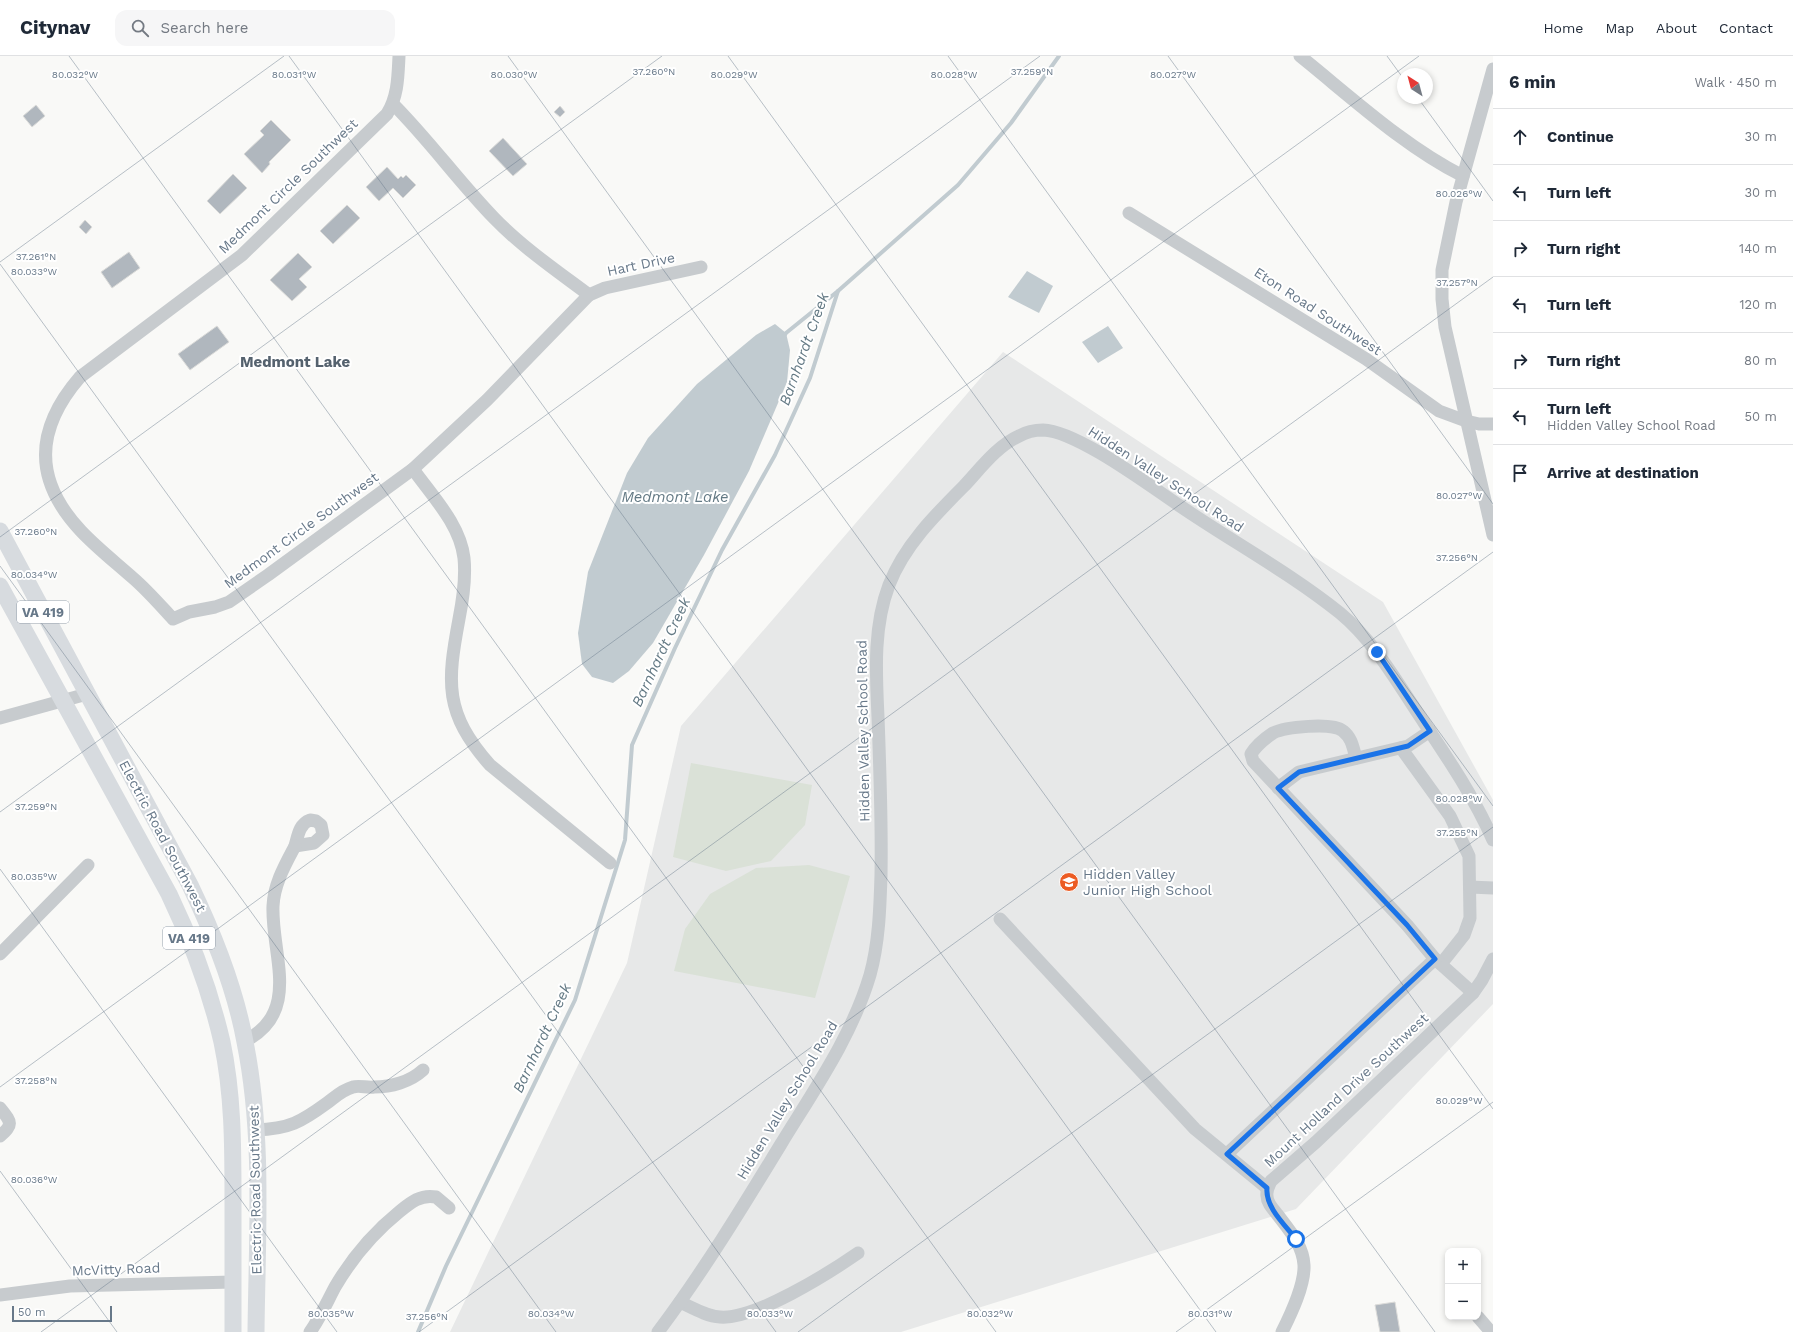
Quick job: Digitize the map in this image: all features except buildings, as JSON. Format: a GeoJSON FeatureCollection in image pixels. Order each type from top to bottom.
{"type":"FeatureCollection","features":[{"type":"Feature","properties":{"kind":"main road","name":"Electric Road Southwest"},"geometry":{"type":"LineString","coordinates":[[0,531],[190,885],[210,926],[226,969],[245,1041],[254,1097],[256,1130],[256,1332]]}},
{"type":"Feature","properties":{"kind":"main road","name":"Electric Road Southwest"},"geometry":{"type":"LineString","coordinates":[[0,586],[169,894],[188,934],[213,1006],[222,1044],[233,1128],[233,1332]]}},
{"type":"Feature","properties":{"kind":"street","name":"Medmont Circle Southwest"},"geometry":{"type":"LineString","coordinates":[[399,56],[397,88],[393,104],[387,114],[242,255],[80,377],[68,391],[58,408],[44,446],[45,463],[48,479],[56,495],[67,514],[80,531],[103,553],[147,590],[173,619],[189,612],[216,607],[229,602],[268,576],[413,469],[492,394],[589,295]]}},
{"type":"Feature","properties":{"kind":"street"},"geometry":{"type":"LineString","coordinates":[[1300,56],[1418,150],[1463,176]]}},
{"type":"Feature","properties":{"kind":"street"},"geometry":{"type":"LineString","coordinates":[[1493,69],[1456,202],[1442,270],[1442,299],[1445,327],[1493,535]]}},
{"type":"Feature","properties":{"kind":"street"},"geometry":{"type":"LineString","coordinates":[[393,104],[495,219],[524,245],[589,295]]}},
{"type":"Feature","properties":{"kind":"street","name":"Eton Road Southwest"},"geometry":{"type":"LineString","coordinates":[[1129,213],[1366,359],[1426,404],[1439,411],[1466,421],[1479,424],[1493,424]]}},
{"type":"Feature","properties":{"kind":"street","name":"Hart Drive"},"geometry":{"type":"LineString","coordinates":[[589,295],[605,288],[701,267]]}},
{"type":"Feature","properties":{"kind":"street","name":"Hidden Valley School Road"},"geometry":{"type":"LineString","coordinates":[[658,1332],[680,1302],[735,1218],[826,1071],[851,1026],[862,998],[875,953],[880,907],[881,788],[876,659],[878,628],[883,604],[890,581],[903,557],[919,535],[1000,448],[1016,437],[1029,432],[1045,430],[1080,442],[1122,467],[1307,589],[1342,614],[1377,652],[1430,731],[1463,781],[1493,840]]}},
{"type":"Feature","properties":{"kind":"street"},"geometry":{"type":"LineString","coordinates":[[413,469],[450,520],[464,557],[462,602],[453,652],[452,687],[456,712],[476,749],[490,765],[610,863]]}},
{"type":"Feature","properties":{"kind":"street"},"geometry":{"type":"LineString","coordinates":[[0,718],[87,694]]}},
{"type":"Feature","properties":{"kind":"street"},"geometry":{"type":"LineString","coordinates":[[1356,758],[1352,742],[1342,730],[1324,726],[1305,727],[1274,732],[1256,746],[1250,754],[1253,761],[1407,925],[1438,962],[1473,993],[1493,959]]}},
{"type":"Feature","properties":{"kind":"street"},"geometry":{"type":"LineString","coordinates":[[1278,788],[1299,772],[1408,746],[1430,731]]}},
{"type":"Feature","properties":{"kind":"street"},"geometry":{"type":"LineString","coordinates":[[1227,1154],[1438,962],[1464,935],[1470,918],[1468,856],[1450,816],[1400,748]]}},
{"type":"Feature","properties":{"kind":"street"},"geometry":{"type":"LineString","coordinates":[[245,1041],[262,1031],[269,1023],[276,1010],[279,997],[280,978],[273,906],[278,880],[295,846]]}},
{"type":"Feature","properties":{"kind":"street"},"geometry":{"type":"LineString","coordinates":[[0,954],[88,865]]}},
{"type":"Feature","properties":{"kind":"street"},"geometry":{"type":"LineString","coordinates":[[1470,887],[1493,888]]}},
{"type":"Feature","properties":{"kind":"street"},"geometry":{"type":"LineString","coordinates":[[1000,919],[1195,1129],[1267,1188]]}},
{"type":"Feature","properties":{"kind":"street","name":"Mount Holland Drive Southwest"},"geometry":{"type":"LineString","coordinates":[[1282,1332],[1290,1318],[1302,1279],[1304,1266],[1296,1239],[1269,1203],[1266,1195],[1267,1188],[1271,1181],[1327,1132],[1473,993]]}},
{"type":"Feature","properties":{"kind":"street"},"geometry":{"type":"LineString","coordinates":[[256,1130],[276,1129],[292,1125],[349,1088],[393,1085],[406,1081],[423,1070]]}},
{"type":"Feature","properties":{"kind":"street"},"geometry":{"type":"LineString","coordinates":[[0,1108],[10,1120],[8,1129],[0,1136]]}},
{"type":"Feature","properties":{"kind":"street"},"geometry":{"type":"LineString","coordinates":[[310,1332],[350,1264],[365,1244],[387,1222],[413,1200],[422,1197],[436,1197],[449,1208]]}},
{"type":"Feature","properties":{"kind":"street"},"geometry":{"type":"LineString","coordinates":[[680,1302],[706,1315],[721,1318],[744,1314],[774,1303],[842,1264],[858,1253]]}},
{"type":"Feature","properties":{"kind":"street","name":"McVitty Road"},"geometry":{"type":"LineString","coordinates":[[0,1295],[70,1286],[233,1282]]}},
{"type":"Feature","properties":{"kind":"street"},"geometry":{"type":"LineString","coordinates":[[1481,1320],[1491,1332]]}},
{"type":"Feature","properties":{"kind":"shaded area","name":"Hidden Valley Junior High School"},"geometry":{"type":"Polygon","coordinates":[[[1003,352],[1383,602],[1493,800],[1493,1004],[1296,1209],[901,1332],[450,1332],[627,963],[681,726],[1003,352]]]}},
{"type":"Feature","properties":{"kind":"shaded area"},"geometry":{"type":"Polygon","coordinates":[[[691,763],[812,785],[805,825],[771,861],[726,871],[673,857],[691,763]]]}},
{"type":"Feature","properties":{"kind":"shaded area"},"geometry":{"type":"Polygon","coordinates":[[[809,865],[850,876],[815,998],[674,971],[685,929],[710,894],[756,868],[809,865]]]}},
{"type":"Feature","properties":{"kind":"water"},"geometry":{"type":"Polygon","coordinates":[[[1027,271],[1053,286],[1039,313],[1008,297],[1027,271]]]}},
{"type":"Feature","properties":{"kind":"water","name":"Medmont Lake"},"geometry":{"type":"Polygon","coordinates":[[[775,324],[786,333],[790,350],[787,382],[749,471],[704,555],[653,643],[629,671],[613,683],[592,677],[582,664],[578,633],[588,572],[627,473],[648,438],[697,384],[756,335],[775,324]]]}},
{"type":"Feature","properties":{"kind":"water"},"geometry":{"type":"Polygon","coordinates":[[[1108,326],[1123,348],[1098,363],[1082,342],[1108,326]]]}},
{"type":"Feature","properties":{"kind":"waterway","name":"Barnhardt Creek"},"geometry":{"type":"LineString","coordinates":[[783,338],[786,333],[838,291],[958,185],[1011,123],[1059,56]]}},
{"type":"Feature","properties":{"kind":"waterway","name":"Barnhardt Creek"},"geometry":{"type":"LineString","coordinates":[[418,1332],[446,1266],[575,1000],[625,840],[632,745],[675,648],[722,550],[775,455],[810,378],[838,291]]}},
{"type":"Feature","properties":{"kind":"place","name":"Hidden Valley Junior High School"},"geometry":{"type":"Point","coordinates":[1069,882]}},
{"type":"Feature","properties":{"kind":"district","name":"Medmont Lake"},"geometry":{"type":"Point","coordinates":[295,362]}},
{"type":"Feature","properties":{"kind":"route"},"geometry":{"type":"LineString","coordinates":[[1296,1239],[1269,1203],[1266,1195],[1267,1188],[1227,1154],[1435,959],[1407,925],[1278,788],[1299,772],[1408,746],[1430,731],[1377,652]]}}]}
